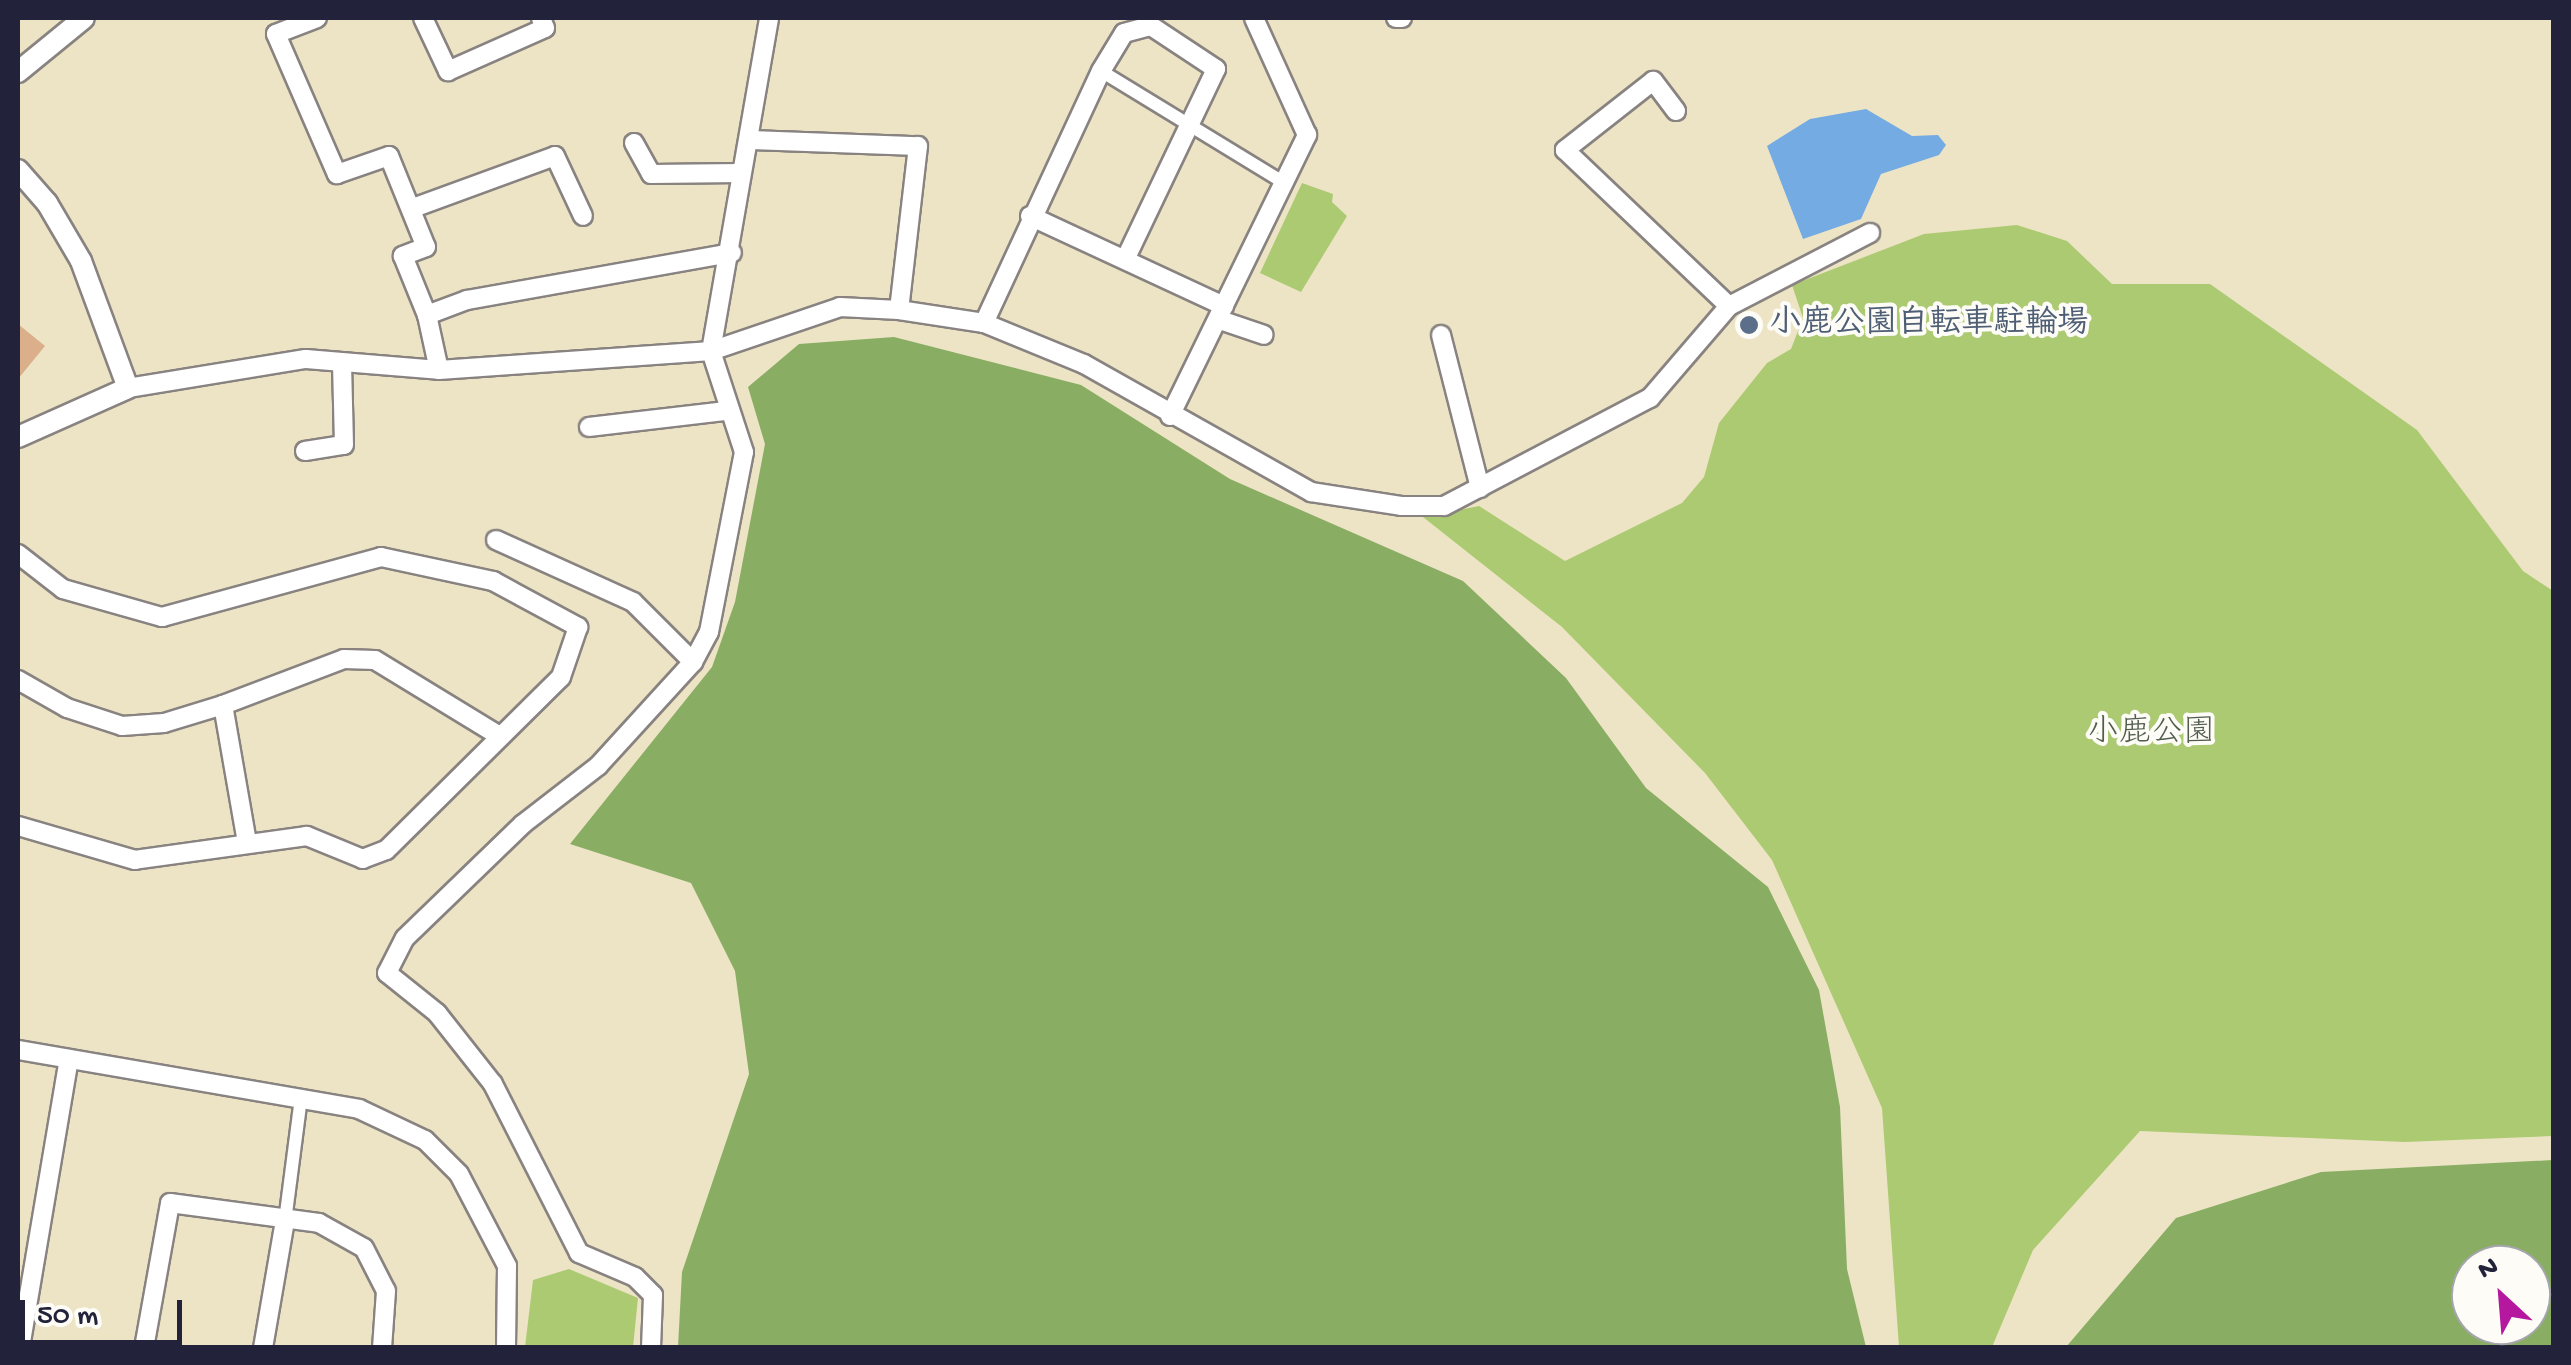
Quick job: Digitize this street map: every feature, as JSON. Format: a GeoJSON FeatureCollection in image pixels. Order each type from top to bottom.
{"type":"FeatureCollection","features":[{"type":"Feature","properties":{"kind":"street"},"geometry":{"type":"LineString","coordinates":[[18,72],[84,18]]}},
{"type":"Feature","properties":{"kind":"street"},"geometry":{"type":"LineString","coordinates":[[317,18],[276,34],[337,174],[389,156],[414,208],[426,247],[404,256],[427,315],[439,370]]}},
{"type":"Feature","properties":{"kind":"street"},"geometry":{"type":"LineString","coordinates":[[423,18],[448,71],[545,28],[541,18]]}},
{"type":"Feature","properties":{"kind":"street"},"geometry":{"type":"LineString","coordinates":[[651,1348],[653,1296],[635,1277],[579,1253],[493,1084],[437,1013],[387,973],[405,938],[523,824],[598,766],[693,662],[709,632],[744,452],[726,412],[711,352],[732,253],[740,173],[751,140],[769,18]]}},
{"type":"Feature","properties":{"kind":"street"},"geometry":{"type":"LineString","coordinates":[[1170,416],[1307,136],[1254,18]]}},
{"type":"Feature","properties":{"kind":"street"},"geometry":{"type":"LineString","coordinates":[[984,323],[1030,216],[1101,71],[1124,33],[1151,26],[1216,69],[1127,256]]}},
{"type":"Feature","properties":{"kind":"street"},"geometry":{"type":"LineString","coordinates":[[1101,71],[1283,182]]}},
{"type":"Feature","properties":{"kind":"street"},"geometry":{"type":"LineString","coordinates":[[1676,111],[1653,81],[1565,150],[1729,306]]}},
{"type":"Feature","properties":{"kind":"street"},"geometry":{"type":"LineString","coordinates":[[751,140],[918,146],[899,310]]}},
{"type":"Feature","properties":{"kind":"street"},"geometry":{"type":"LineString","coordinates":[[634,143],[650,174],[740,173]]}},
{"type":"Feature","properties":{"kind":"street"},"geometry":{"type":"LineString","coordinates":[[414,208],[555,156],[583,216]]}},
{"type":"Feature","properties":{"kind":"street"},"geometry":{"type":"LineString","coordinates":[[18,170],[48,203],[81,261],[128,388]]}},
{"type":"Feature","properties":{"kind":"street"},"geometry":{"type":"LineString","coordinates":[[1030,216],[1127,256],[1264,335]]}},
{"type":"Feature","properties":{"kind":"street"},"geometry":{"type":"LineString","coordinates":[[18,437],[128,388],[306,359],[342,365],[439,370],[711,352],[840,307],[899,310],[984,323],[1084,364],[1170,416],[1311,492],[1401,506],[1444,506],[1650,398],[1729,306],[1870,233]]}},
{"type":"Feature","properties":{"kind":"street"},"geometry":{"type":"LineString","coordinates":[[427,315],[468,300],[732,253]]}},
{"type":"Feature","properties":{"kind":"street"},"geometry":{"type":"LineString","coordinates":[[1441,335],[1480,488]]}},
{"type":"Feature","properties":{"kind":"street"},"geometry":{"type":"LineString","coordinates":[[305,451],[344,446],[342,365]]}},
{"type":"Feature","properties":{"kind":"street"},"geometry":{"type":"LineString","coordinates":[[589,427],[726,412]]}},
{"type":"Feature","properties":{"kind":"street"},"geometry":{"type":"LineString","coordinates":[[496,540],[633,602],[693,662]]}},
{"type":"Feature","properties":{"kind":"street"},"geometry":{"type":"LineString","coordinates":[[18,554],[63,589],[162,617],[380,556],[493,581],[578,627],[561,677],[498,734],[386,850],[363,858],[307,836],[136,860],[18,826]]}},
{"type":"Feature","properties":{"kind":"street"},"geometry":{"type":"LineString","coordinates":[[18,680],[67,708],[122,726],[164,723],[223,705],[344,658],[375,660],[498,734]]}},
{"type":"Feature","properties":{"kind":"street"},"geometry":{"type":"LineString","coordinates":[[223,705],[247,842]]}},
{"type":"Feature","properties":{"kind":"street"},"geometry":{"type":"LineString","coordinates":[[18,1050],[301,1098],[385,1120],[425,1140],[459,1174],[507,1266],[506,1348]]}},
{"type":"Feature","properties":{"kind":"street"},"geometry":{"type":"LineString","coordinates":[[20,1348],[69,1060]]}},
{"type":"Feature","properties":{"kind":"street"},"geometry":{"type":"LineString","coordinates":[[263,1348],[286,1221],[301,1098]]}},
{"type":"Feature","properties":{"kind":"street"},"geometry":{"type":"LineString","coordinates":[[144,1348],[170,1203],[319,1223],[364,1248],[386,1291],[382,1348]]}},
{"type":"Feature","properties":{"kind":"green space"},"geometry":{"type":"Polygon","coordinates":[[[1302,183],[1333,194],[1332,202],[1347,216],[1301,292],[1260,273],[1302,183]]]}},
{"type":"Feature","properties":{"kind":"green space","name":"小鹿公園"},"geometry":{"type":"Polygon","coordinates":[[[2017,225],[2067,241],[2112,284],[2210,284],[2417,430],[2523,571],[2553,591],[2553,1136],[2405,1142],[2140,1131],[2033,1250],[1992,1347],[1899,1347],[1882,1108],[1772,860],[1705,773],[1562,627],[1423,517],[1479,506],[1565,561],[1682,503],[1704,477],[1719,423],[1767,363],[1791,349],[1803,318],[1792,285],[1924,234],[2017,225]]]}},
{"type":"Feature","properties":{"kind":"green space"},"geometry":{"type":"Polygon","coordinates":[[[894,337],[1081,385],[1230,479],[1463,581],[1566,678],[1646,788],[1768,887],[1819,990],[1840,1107],[1847,1269],[1866,1347],[678,1347],[682,1272],[749,1074],[735,971],[691,883],[570,844],[712,667],[735,602],[765,444],[748,387],[799,344],[894,337]]]}},
{"type":"Feature","properties":{"kind":"green space"},"geometry":{"type":"Polygon","coordinates":[[[2553,1160],[2553,1347],[2066,1347],[2176,1218],[2321,1172],[2553,1160]]]}},
{"type":"Feature","properties":{"kind":"green space"},"geometry":{"type":"Polygon","coordinates":[[[569,1269],[638,1298],[633,1347],[525,1347],[533,1280],[569,1269]]]}},
{"type":"Feature","properties":{"kind":"water"},"geometry":{"type":"Polygon","coordinates":[[[1866,109],[1912,136],[1938,135],[1946,145],[1939,155],[1881,174],[1861,219],[1803,239],[1767,146],[1810,119],[1866,109]]]}},
{"type":"Feature","properties":{"kind":"building"},"geometry":{"type":"Polygon","coordinates":[[[18,324],[45,346],[18,379],[18,324]]]}},
{"type":"Feature","properties":{"kind":"place","name":"小鹿公園自転車駐輪場"},"geometry":{"type":"Point","coordinates":[1749,325]}}]}
